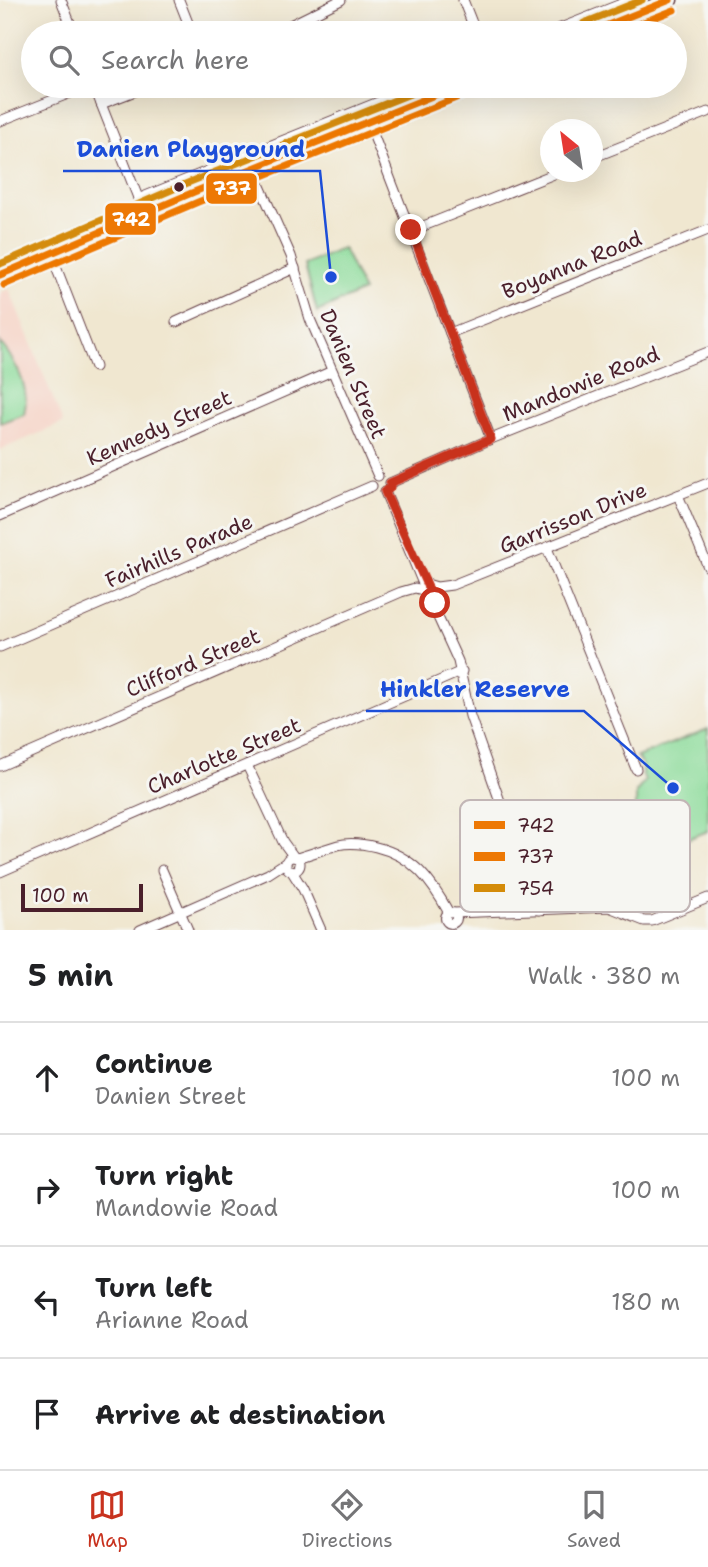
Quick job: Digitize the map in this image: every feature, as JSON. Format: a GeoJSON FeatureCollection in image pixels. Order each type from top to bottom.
{"type":"FeatureCollection","features":[{"type":"Feature","properties":{"kind":"main road"},"geometry":{"type":"LineString","coordinates":[[618,21],[670,0]]}},
{"type":"Feature","properties":{"kind":"main road"},"geometry":{"type":"LineString","coordinates":[[0,275],[252,168],[426,98]]}},
{"type":"Feature","properties":{"kind":"street"},"geometry":{"type":"LineString","coordinates":[[61,0],[69,21]]}},
{"type":"Feature","properties":{"kind":"street"},"geometry":{"type":"LineString","coordinates":[[179,0],[187,21]]}},
{"type":"Feature","properties":{"kind":"street"},"geometry":{"type":"LineString","coordinates":[[298,21],[341,0]]}},
{"type":"Feature","properties":{"kind":"street"},"geometry":{"type":"LineString","coordinates":[[463,0],[471,21]]}},
{"type":"Feature","properties":{"kind":"street"},"geometry":{"type":"LineString","coordinates":[[578,21],[631,0]]}},
{"type":"Feature","properties":{"kind":"street"},"geometry":{"type":"LineString","coordinates":[[0,121],[58,98]]}},
{"type":"Feature","properties":{"kind":"street"},"geometry":{"type":"LineString","coordinates":[[99,98],[144,213]]}},
{"type":"Feature","properties":{"kind":"street"},"geometry":{"type":"LineString","coordinates":[[102,104],[117,98]]}},
{"type":"Feature","properties":{"kind":"street"},"geometry":{"type":"LineString","coordinates":[[138,199],[388,98]]}},
{"type":"Feature","properties":{"kind":"street"},"geometry":{"type":"LineString","coordinates":[[603,154],[708,112]]}},
{"type":"Feature","properties":{"kind":"street"},"geometry":{"type":"LineString","coordinates":[[368,121],[491,439]]}},
{"type":"Feature","properties":{"kind":"street","name":"Danien Street"},"geometry":{"type":"LineString","coordinates":[[252,168],[295,268],[301,295],[332,371],[378,476]]}},
{"type":"Feature","properties":{"kind":"street"},"geometry":{"type":"LineString","coordinates":[[411,230],[540,179]]}},
{"type":"Feature","properties":{"kind":"street","name":"Boyanna Road"},"geometry":{"type":"LineString","coordinates":[[450,333],[708,230]]}},
{"type":"Feature","properties":{"kind":"street"},"geometry":{"type":"LineString","coordinates":[[51,254],[95,367]]}},
{"type":"Feature","properties":{"kind":"street"},"geometry":{"type":"LineString","coordinates":[[176,322],[295,268]]}},
{"type":"Feature","properties":{"kind":"street","name":"Mandowie Road"},"geometry":{"type":"LineString","coordinates":[[388,487],[491,439],[708,352]]}},
{"type":"Feature","properties":{"kind":"street","name":"Kennedy Street"},"geometry":{"type":"LineString","coordinates":[[0,516],[332,371]]}},
{"type":"Feature","properties":{"kind":"street"},"geometry":{"type":"LineString","coordinates":[[388,487],[372,486],[372,480],[378,476],[385,477],[419,575],[435,603],[444,628]]}},
{"type":"Feature","properties":{"kind":"street","name":"Garrisson Drive"},"geometry":{"type":"LineString","coordinates":[[435,603],[440,593],[452,585],[708,483]]}},
{"type":"Feature","properties":{"kind":"street","name":"Fairhills Parade"},"geometry":{"type":"LineString","coordinates":[[0,647],[372,486]]}},
{"type":"Feature","properties":{"kind":"street"},"geometry":{"type":"LineString","coordinates":[[678,495],[708,567]]}},
{"type":"Feature","properties":{"kind":"street"},"geometry":{"type":"LineString","coordinates":[[547,548],[636,769]]}},
{"type":"Feature","properties":{"kind":"street"},"geometry":{"type":"LineString","coordinates":[[411,552],[462,671],[470,716],[500,800]]}},
{"type":"Feature","properties":{"kind":"street","name":"Clifford Street"},"geometry":{"type":"LineString","coordinates":[[401,592],[413,584],[419,575]]}},
{"type":"Feature","properties":{"kind":"street","name":"Garrisson Drive"},"geometry":{"type":"LineString","coordinates":[[426,587],[452,585]]}},
{"type":"Feature","properties":{"kind":"street","name":"Clifford Street"},"geometry":{"type":"LineString","coordinates":[[0,766],[401,592],[426,587]]}},
{"type":"Feature","properties":{"kind":"street","name":"Charlotte Street"},"geometry":{"type":"LineString","coordinates":[[0,872],[462,671]]}},
{"type":"Feature","properties":{"kind":"street"},"geometry":{"type":"LineString","coordinates":[[247,765],[321,930]]}},
{"type":"Feature","properties":{"kind":"street"},"geometry":{"type":"LineString","coordinates":[[140,930],[318,853],[349,844],[394,852],[420,869],[435,888],[453,920],[473,914],[504,912]]}},
{"type":"Feature","properties":{"kind":"street"},"geometry":{"type":"LineString","coordinates":[[162,870],[188,930]]}},
{"type":"Feature","properties":{"kind":"street"},"geometry":{"type":"LineString","coordinates":[[690,905],[708,898]]}},
{"type":"Feature","properties":{"kind":"street"},"geometry":{"type":"LineString","coordinates":[[622,912],[644,921],[673,912]]}},
{"type":"Feature","properties":{"kind":"shaded area"},"geometry":{"type":"Polygon","coordinates":[[[9,289],[63,423],[0,450],[0,293],[9,289]]]}},
{"type":"Feature","properties":{"kind":"green space"},"geometry":{"type":"Polygon","coordinates":[[[343,248],[363,291],[317,312],[305,265],[343,248]]]}},
{"type":"Feature","properties":{"kind":"green space"},"geometry":{"type":"Polygon","coordinates":[[[0,342],[21,376],[26,404],[24,414],[0,423],[0,342]]]}},
{"type":"Feature","properties":{"kind":"green space"},"geometry":{"type":"Polygon","coordinates":[[[708,729],[708,831],[690,838],[690,800],[636,800],[636,792],[645,781],[642,764],[637,757],[708,729]]]}},
{"type":"Feature","properties":{"kind":"transit line","name":"754"},"geometry":{"type":"LineString","coordinates":[[589,21],[642,0]]}},
{"type":"Feature","properties":{"kind":"transit line","name":"742"},"geometry":{"type":"LineString","coordinates":[[618,21],[670,0]]}},
{"type":"Feature","properties":{"kind":"transit line","name":"737"},"geometry":{"type":"LineString","coordinates":[[646,21],[674,10]]}},
{"type":"Feature","properties":{"kind":"transit line","name":"754"},"geometry":{"type":"LineString","coordinates":[[0,264],[190,182],[400,98]]}},
{"type":"Feature","properties":{"kind":"transit line","name":"742"},"geometry":{"type":"LineString","coordinates":[[0,275],[194,192],[427,98]]}},
{"type":"Feature","properties":{"kind":"transit line","name":"737"},"geometry":{"type":"LineString","coordinates":[[4,285],[198,202],[456,98]]}},
{"type":"Feature","properties":{"kind":"place","name":"Danien Playground"},"geometry":{"type":"Point","coordinates":[331,277]}},
{"type":"Feature","properties":{"kind":"place","name":"Hinkler Reserve"},"geometry":{"type":"Point","coordinates":[673,788]}},
{"type":"Feature","properties":{"kind":"route"},"geometry":{"type":"LineString","coordinates":[[411,230],[491,439],[390,483],[390,488],[385,492],[435,603]]}}]}
